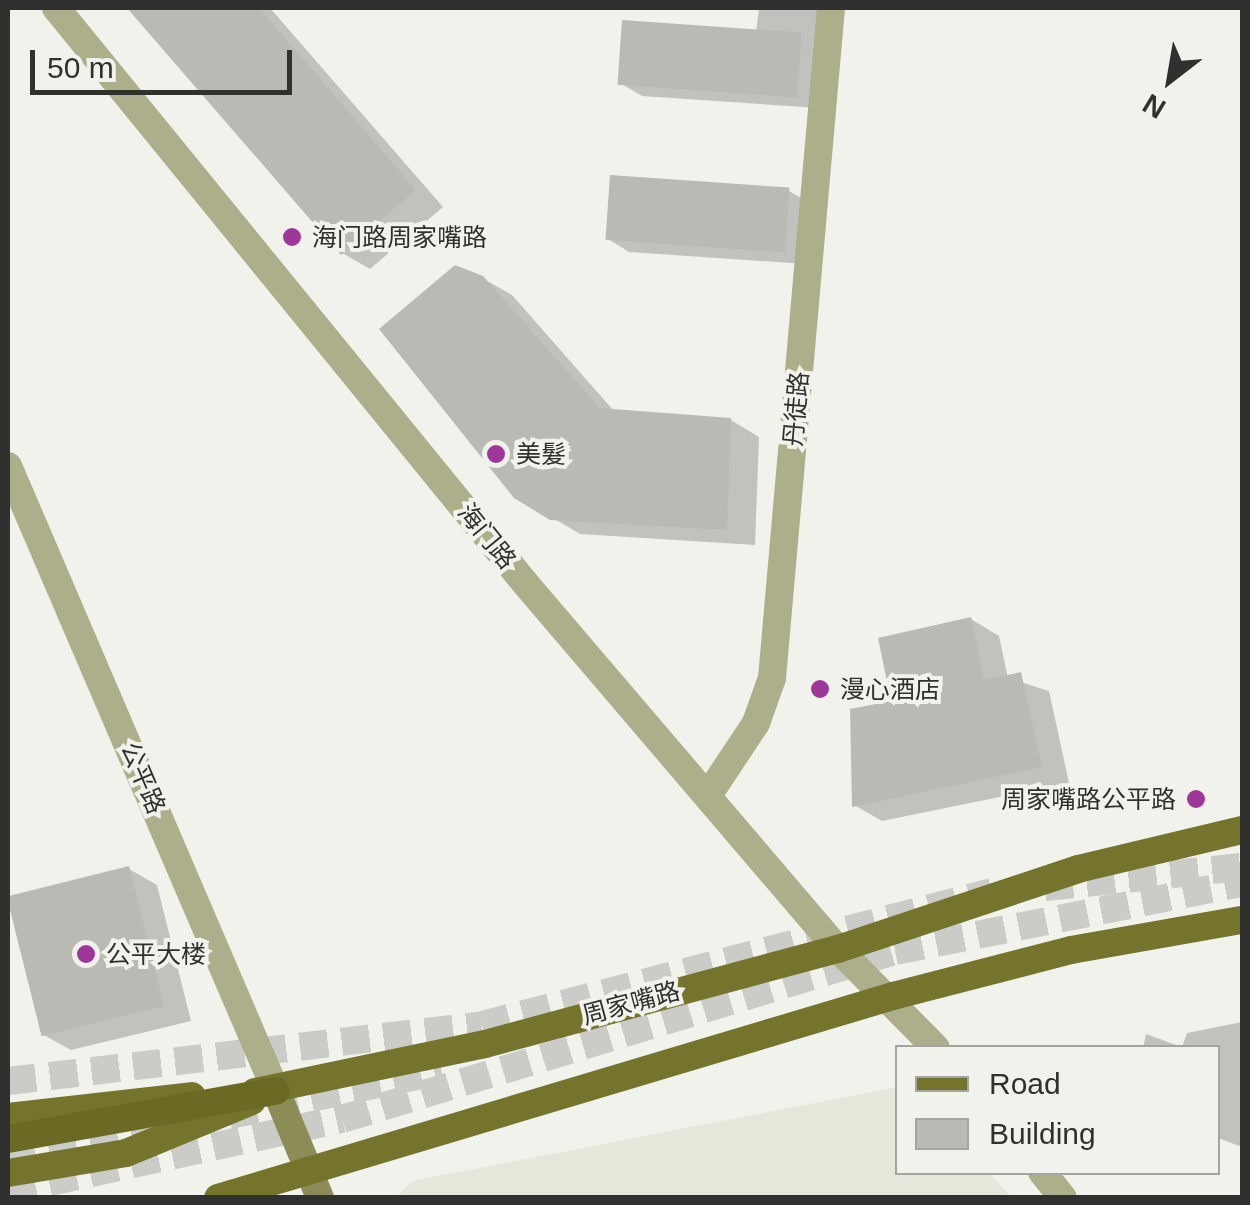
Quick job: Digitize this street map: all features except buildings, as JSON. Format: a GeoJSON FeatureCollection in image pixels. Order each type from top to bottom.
{"type":"FeatureCollection","features":[{"type":"Feature","properties":{"kind":"highway"},"geometry":{"type":"LineString","coordinates":[[8,1139],[276,1091]]}},
{"type":"Feature","properties":{"kind":"main road","name":"周家嘴路"},"geometry":{"type":"LineString","coordinates":[[8,1117],[276,1091],[838,949],[1078,869],[1242,830]]}},
{"type":"Feature","properties":{"kind":"main road"},"geometry":{"type":"LineString","coordinates":[[218,1198],[314,1188],[893,996],[1071,950],[1242,920]]}},
{"type":"Feature","properties":{"kind":"main road"},"geometry":{"type":"LineString","coordinates":[[8,1172],[126,1153],[276,1091],[314,1188]]}},
{"type":"Feature","properties":{"kind":"street","name":"海门路"},"geometry":{"type":"LineString","coordinates":[[56,8],[838,949],[893,996],[934,1045]]}},
{"type":"Feature","properties":{"kind":"street","name":"丹徒路"},"geometry":{"type":"LineString","coordinates":[[709,794],[772,678],[830,8]]}},
{"type":"Feature","properties":{"kind":"street","name":"公平路"},"geometry":{"type":"LineString","coordinates":[[8,466],[276,1091]]}},
{"type":"Feature","properties":{"kind":"street"},"geometry":{"type":"LineString","coordinates":[[1044,1175],[1063,1198]]}},
{"type":"Feature","properties":{"kind":"shaded area"},"geometry":{"type":"Polygon","coordinates":[[[895,1087],[895,1175],[991,1175],[1011,1197],[397,1197],[412,1181],[895,1087]]]}},
{"type":"Feature","properties":{"kind":"tunnel"},"geometry":{"type":"LineString","coordinates":[[1045,887],[1242,867]]}},
{"type":"Feature","properties":{"kind":"tunnel"},"geometry":{"type":"LineString","coordinates":[[8,1191],[342,1119],[895,951],[1242,883]]}},
{"type":"Feature","properties":{"kind":"tunnel"},"geometry":{"type":"LineString","coordinates":[[8,1081],[482,1025],[992,892]]}},
{"type":"Feature","properties":{"kind":"tunnel"},"geometry":{"type":"LineString","coordinates":[[229,1115],[442,1071]]}},
{"type":"Feature","properties":{"kind":"tunnel"},"geometry":{"type":"LineString","coordinates":[[8,1160],[173,1126]]}},
{"type":"Feature","properties":{"kind":"place","name":"海门路周家嘴路"},"geometry":{"type":"Point","coordinates":[292,237]}},
{"type":"Feature","properties":{"kind":"place","name":"美髮"},"geometry":{"type":"Point","coordinates":[496,454]}},
{"type":"Feature","properties":{"kind":"place","name":"漫心酒店"},"geometry":{"type":"Point","coordinates":[820,689]}},
{"type":"Feature","properties":{"kind":"place","name":"周家嘴路公平路"},"geometry":{"type":"Point","coordinates":[1196,799]}},
{"type":"Feature","properties":{"kind":"place","name":"公平大楼"},"geometry":{"type":"Point","coordinates":[86,954]}}]}
